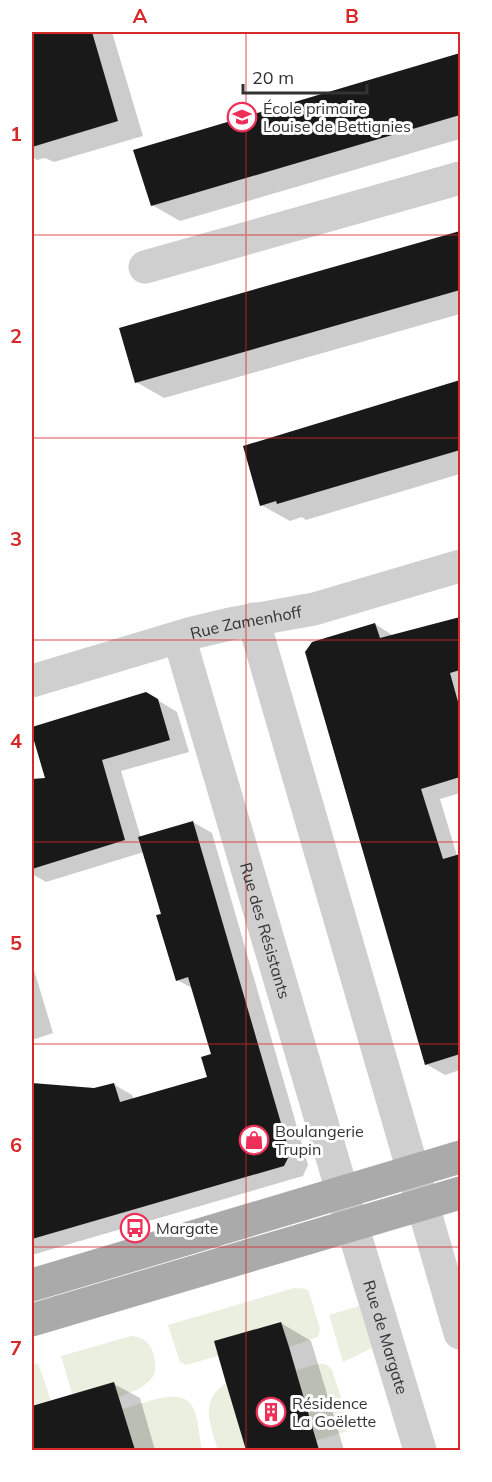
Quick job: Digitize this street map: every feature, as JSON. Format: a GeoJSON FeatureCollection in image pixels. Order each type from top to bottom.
{"type":"FeatureCollection","features":[{"type":"Feature","properties":{"kind":"main road"},"geometry":{"type":"LineString","coordinates":[[32,1285],[460,1157]]}},
{"type":"Feature","properties":{"kind":"main road"},"geometry":{"type":"LineString","coordinates":[[32,1320],[460,1193]]}},
{"type":"Feature","properties":{"kind":"street"},"geometry":{"type":"LineString","coordinates":[[145,267],[460,178]]}},
{"type":"Feature","properties":{"kind":"street","name":"Rue Zamenhoff"},"geometry":{"type":"LineString","coordinates":[[32,681],[179,637],[324,606],[460,566]]}},
{"type":"Feature","properties":{"kind":"street"},"geometry":{"type":"LineString","coordinates":[[253,620],[460,1333]]}},
{"type":"Feature","properties":{"kind":"street","name":"Rue des Résistants"},"geometry":{"type":"LineString","coordinates":[[179,637],[352,1225]]}},
{"type":"Feature","properties":{"kind":"street","name":"Rue de Margate"},"geometry":{"type":"LineString","coordinates":[[352,1225],[420,1450]]}},
{"type":"Feature","properties":{"kind":"shaded area"},"geometry":{"type":"Polygon","coordinates":[[[294,1288],[307,1289],[309,1292],[320,1329],[318,1337],[289,1347],[296,1370],[316,1364],[329,1366],[349,1422],[348,1429],[345,1432],[317,1440],[319,1450],[218,1450],[210,1422],[209,1405],[212,1397],[226,1383],[218,1356],[186,1365],[180,1362],[168,1325],[294,1288]]]}},
{"type":"Feature","properties":{"kind":"shaded area"},"geometry":{"type":"Polygon","coordinates":[[[359,1306],[372,1348],[343,1362],[329,1315],[359,1306]]]}},
{"type":"Feature","properties":{"kind":"shaded area"},"geometry":{"type":"Polygon","coordinates":[[[131,1336],[149,1344],[153,1353],[155,1373],[145,1384],[119,1397],[122,1409],[160,1398],[180,1397],[188,1401],[197,1418],[202,1450],[32,1450],[32,1365],[38,1363],[51,1401],[76,1407],[61,1356],[131,1336]]]}},
{"type":"Feature","properties":{"kind":"building"},"geometry":{"type":"Polygon","coordinates":[[[32,32],[92,32],[118,121],[32,147],[32,32]]]}},
{"type":"Feature","properties":{"kind":"building"},"geometry":{"type":"Polygon","coordinates":[[[460,53],[460,115],[151,206],[133,150],[460,53]]]}},
{"type":"Feature","properties":{"kind":"building"},"geometry":{"type":"Polygon","coordinates":[[[460,231],[460,290],[135,383],[119,328],[460,231]]]}},
{"type":"Feature","properties":{"kind":"building"},"geometry":{"type":"Polygon","coordinates":[[[460,380],[460,450],[277,504],[276,501],[260,506],[243,446],[460,380]]]}},
{"type":"Feature","properties":{"kind":"building"},"geometry":{"type":"Polygon","coordinates":[[[460,617],[460,670],[450,673],[460,709],[460,777],[421,789],[443,859],[460,854],[460,1054],[425,1065],[305,652],[312,642],[375,623],[380,638],[460,617]]]}},
{"type":"Feature","properties":{"kind":"building"},"geometry":{"type":"Polygon","coordinates":[[[146,692],[158,699],[170,740],[102,760],[125,840],[32,869],[32,779],[45,778],[32,727],[146,692]]]}},
{"type":"Feature","properties":{"kind":"building"},"geometry":{"type":"Polygon","coordinates":[[[193,821],[290,1154],[284,1166],[32,1239],[32,1083],[94,1088],[114,1083],[120,1102],[207,1077],[201,1057],[211,1054],[188,977],[176,981],[156,915],[161,914],[138,837],[193,821]]]}},
{"type":"Feature","properties":{"kind":"building","name":"Résidence La Goëlette"},"geometry":{"type":"Polygon","coordinates":[[[281,1322],[319,1450],[246,1450],[226,1383],[214,1341],[281,1322]]]}},
{"type":"Feature","properties":{"kind":"building"},"geometry":{"type":"Polygon","coordinates":[[[114,1382],[135,1450],[32,1450],[32,1406],[114,1382]]]}},
{"type":"Feature","properties":{"kind":"place","name":"École primaire Louise de Bettignies"},"geometry":{"type":"Point","coordinates":[242,117]}},
{"type":"Feature","properties":{"kind":"place","name":"Boulangerie Trupin"},"geometry":{"type":"Point","coordinates":[254,1140]}},
{"type":"Feature","properties":{"kind":"place","name":"Margate"},"geometry":{"type":"Point","coordinates":[135,1228]}},
{"type":"Feature","properties":{"kind":"place","name":"Résidence La Goëlette"},"geometry":{"type":"Point","coordinates":[271,1412]}}]}
